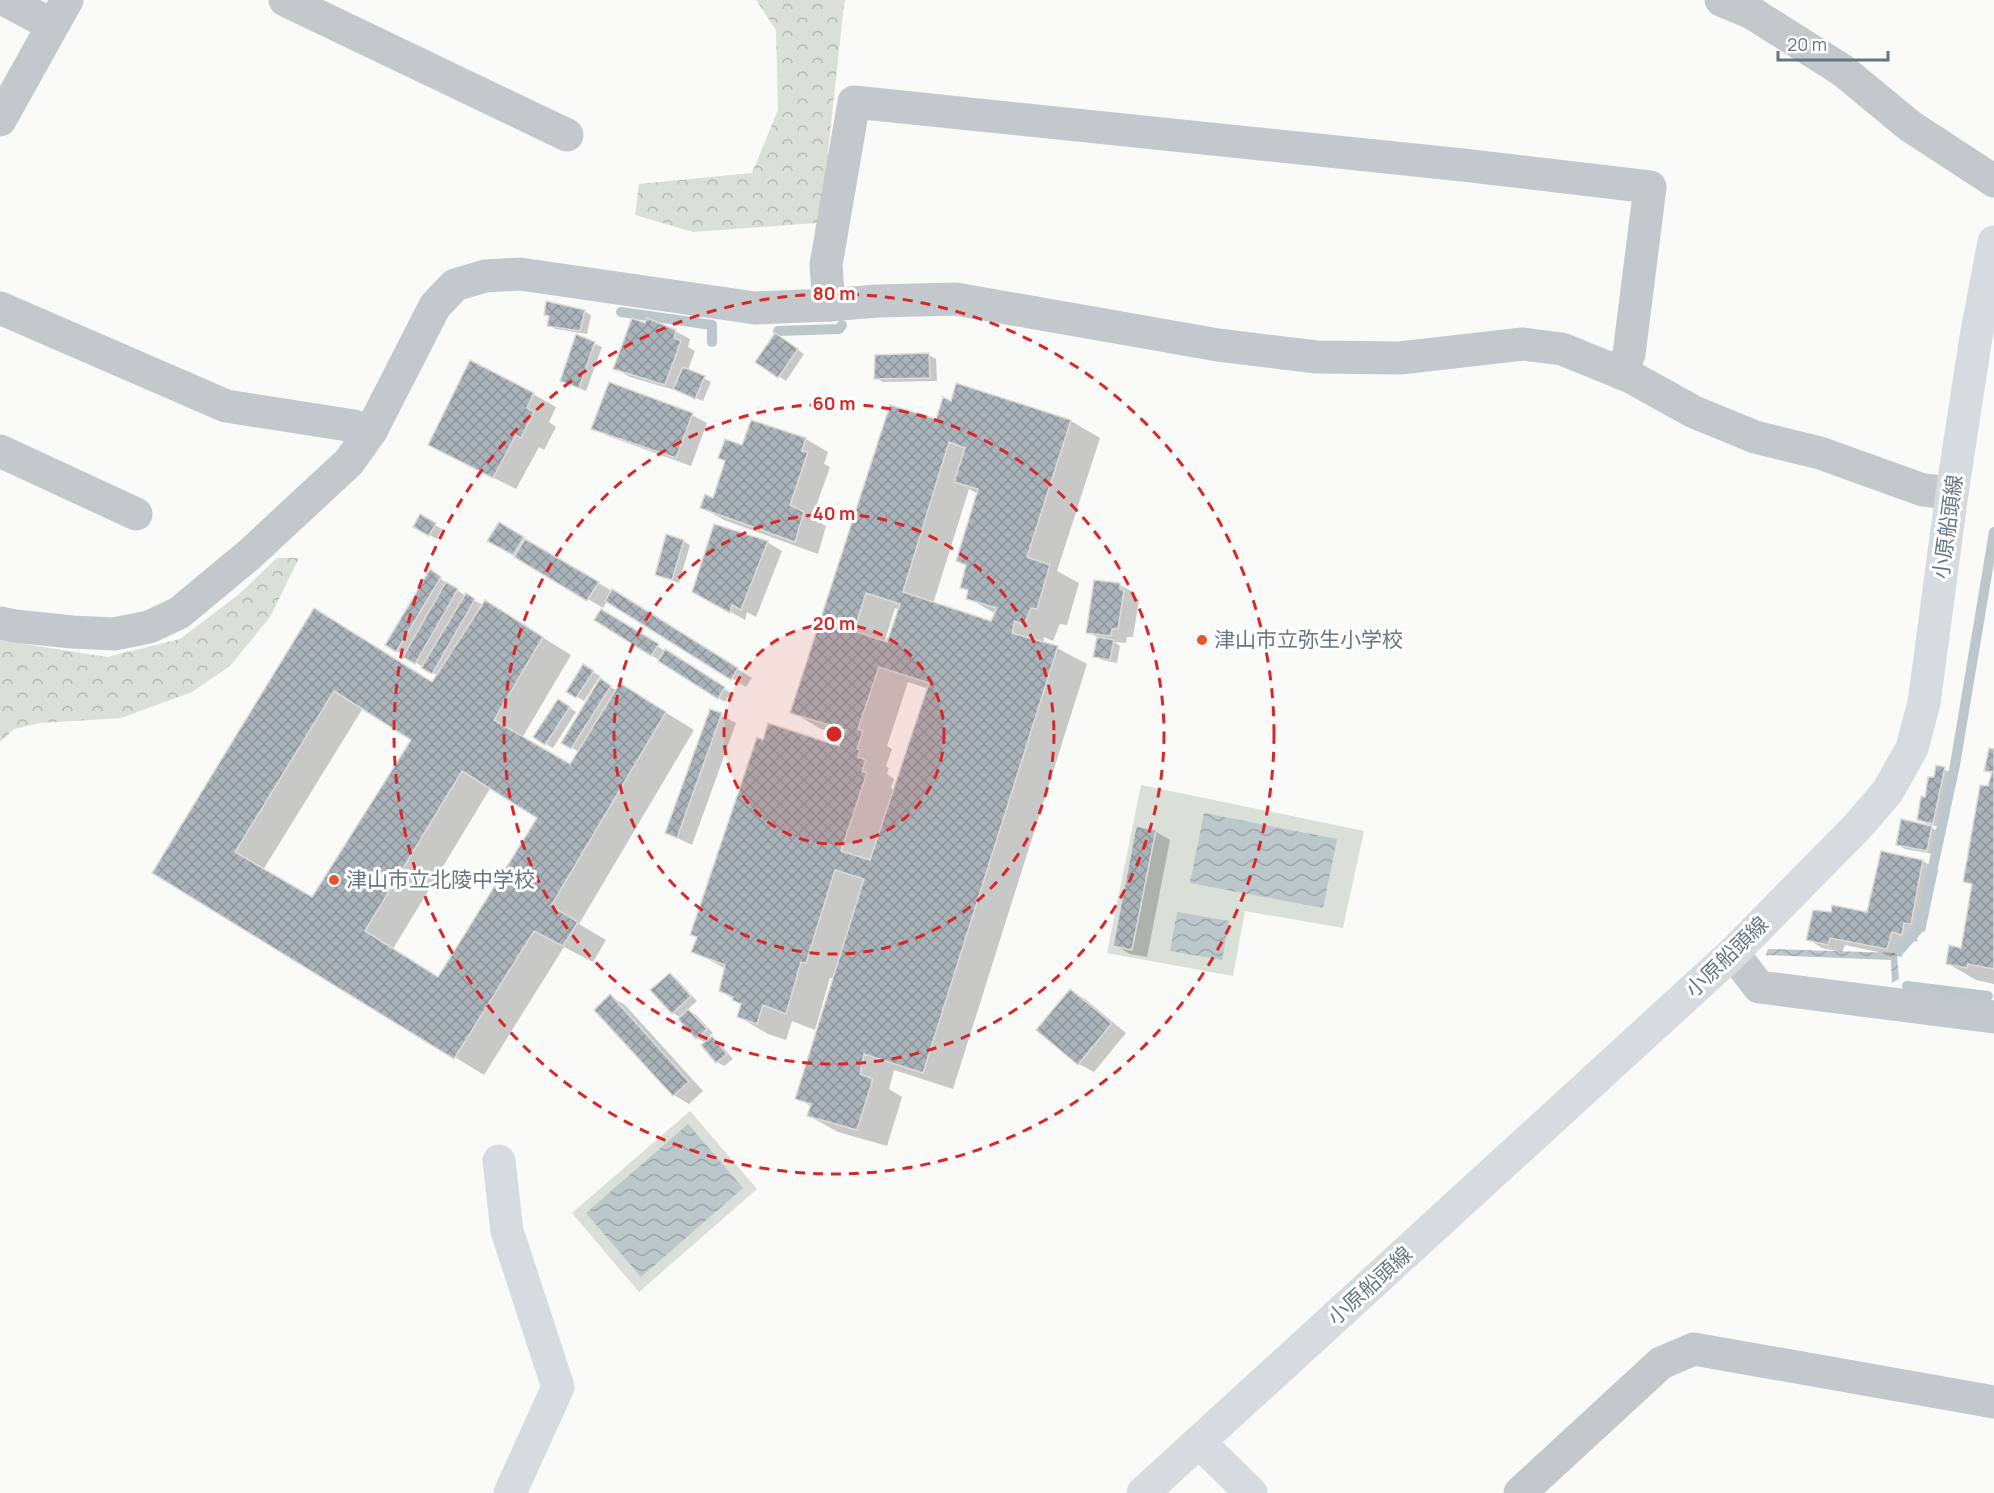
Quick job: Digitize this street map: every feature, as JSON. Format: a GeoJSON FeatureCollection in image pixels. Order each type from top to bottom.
{"type":"FeatureCollection","features":[{"type":"Feature","properties":{"kind":"main road","name":"小原船頭線"},"geometry":{"type":"LineString","coordinates":[[1143,1493],[1733,953],[1858,826],[1888,791],[1912,748],[1924,703],[1952,493],[1976,337],[1994,242]]}},
{"type":"Feature","properties":{"kind":"main road"},"geometry":{"type":"LineString","coordinates":[[499,1161],[507,1231],[558,1387],[510,1493]]}},
{"type":"Feature","properties":{"kind":"main road"},"geometry":{"type":"LineString","coordinates":[[1199,1442],[1251,1493]]}},
{"type":"Feature","properties":{"kind":"street"},"geometry":{"type":"LineString","coordinates":[[0,120],[60,13],[5,0]]}},
{"type":"Feature","properties":{"kind":"street"},"geometry":{"type":"LineString","coordinates":[[285,0],[567,135]]}},
{"type":"Feature","properties":{"kind":"street"},"geometry":{"type":"LineString","coordinates":[[1721,0],[1752,13],[1842,70],[1910,126],[1994,181]]}},
{"type":"Feature","properties":{"kind":"street"},"geometry":{"type":"LineString","coordinates":[[829,305],[825,266],[854,102],[1463,165],[1650,187],[1629,354],[1621,373]]}},
{"type":"Feature","properties":{"kind":"street"},"geometry":{"type":"LineString","coordinates":[[0,623],[72,632],[114,634],[149,627],[179,613],[250,554],[349,462],[371,430],[435,306],[455,285],[485,276],[520,274],[756,308],[829,305],[877,300],[956,299],[1218,345],[1317,357],[1400,358],[1522,344],[1562,349],[1621,373],[1694,412],[1755,437],[1820,453],[1923,490],[1952,493]]}},
{"type":"Feature","properties":{"kind":"street"},"geometry":{"type":"LineString","coordinates":[[0,308],[226,406],[371,430]]}},
{"type":"Feature","properties":{"kind":"street"},"geometry":{"type":"LineString","coordinates":[[0,451],[136,514]]}},
{"type":"Feature","properties":{"kind":"street"},"geometry":{"type":"LineString","coordinates":[[1733,953],[1759,987],[1994,1017]]}},
{"type":"Feature","properties":{"kind":"street"},"geometry":{"type":"LineString","coordinates":[[1520,1493],[1661,1364],[1694,1349],[1994,1402]]}},
{"type":"Feature","properties":{"kind":"green space"},"geometry":{"type":"Polygon","coordinates":[[[756,0],[846,0],[828,152],[829,222],[693,232],[635,215],[639,184],[752,173],[778,110],[776,30],[756,0]]]}},
{"type":"Feature","properties":{"kind":"green space"},"geometry":{"type":"Polygon","coordinates":[[[277,558],[299,558],[270,617],[230,666],[192,692],[121,718],[40,723],[14,729],[0,742],[0,640],[107,657],[180,639],[238,595],[277,558]]]}},
{"type":"Feature","properties":{"kind":"green space"},"geometry":{"type":"Polygon","coordinates":[[[1141,785],[1364,831],[1343,928],[1245,911],[1233,976],[1107,953],[1141,785]]]}},
{"type":"Feature","properties":{"kind":"green space"},"geometry":{"type":"Polygon","coordinates":[[[690,1111],[757,1189],[639,1292],[572,1213],[690,1111]]]}},
{"type":"Feature","properties":{"kind":"water"},"geometry":{"type":"Polygon","coordinates":[[[1204,813],[1337,839],[1323,908],[1190,883],[1204,813]]]}},
{"type":"Feature","properties":{"kind":"water"},"geometry":{"type":"Polygon","coordinates":[[[1177,912],[1229,921],[1222,960],[1170,951],[1177,912]]]}},
{"type":"Feature","properties":{"kind":"water"},"geometry":{"type":"Polygon","coordinates":[[[1768,949],[1897,953],[1899,979],[1892,983],[1891,960],[1766,955],[1768,949]]]}},
{"type":"Feature","properties":{"kind":"water"},"geometry":{"type":"Polygon","coordinates":[[[688,1124],[743,1188],[641,1277],[586,1213],[688,1124]]]}},
{"type":"Feature","properties":{"kind":"building"},"geometry":{"type":"Polygon","coordinates":[[[546,301],[585,310],[580,331],[547,326],[549,316],[544,315],[546,301]]]}},
{"type":"Feature","properties":{"kind":"building"},"geometry":{"type":"Polygon","coordinates":[[[632,318],[645,323],[647,318],[676,330],[674,338],[681,341],[665,385],[613,369],[632,318]]]}},
{"type":"Feature","properties":{"kind":"building"},"geometry":{"type":"Polygon","coordinates":[[[775,333],[798,349],[778,378],[755,362],[775,333]]]}},
{"type":"Feature","properties":{"kind":"building"},"geometry":{"type":"Polygon","coordinates":[[[576,334],[595,342],[579,388],[560,381],[576,334]]]}},
{"type":"Feature","properties":{"kind":"building"},"geometry":{"type":"Polygon","coordinates":[[[929,353],[930,378],[874,379],[875,355],[929,353]]]}},
{"type":"Feature","properties":{"kind":"building"},"geometry":{"type":"Polygon","coordinates":[[[470,360],[534,393],[527,408],[534,412],[521,438],[516,435],[493,478],[428,445],[470,360]]]}},
{"type":"Feature","properties":{"kind":"building"},"geometry":{"type":"Polygon","coordinates":[[[683,367],[705,376],[695,399],[673,389],[683,367]]]}},
{"type":"Feature","properties":{"kind":"building"},"geometry":{"type":"Polygon","coordinates":[[[609,382],[693,413],[676,458],[591,429],[609,382]]]}},
{"type":"Feature","properties":{"kind":"building"},"geometry":{"type":"Polygon","coordinates":[[[956,383],[1071,420],[1027,557],[1050,565],[1037,609],[1031,608],[1024,625],[1015,621],[1012,633],[1058,646],[923,1073],[864,1054],[860,1074],[873,1079],[857,1130],[807,1116],[811,1104],[795,1099],[864,879],[835,870],[806,963],[801,962],[786,1014],[763,1005],[757,1024],[737,1017],[741,1004],[732,1000],[733,997],[719,991],[725,965],[691,952],[697,937],[690,935],[757,737],[763,740],[768,723],[839,746],[845,730],[790,713],[890,405],[936,419],[943,397],[951,401],[956,383]],[[949,442],[903,592],[991,621],[997,608],[966,599],[968,590],[960,588],[966,565],[956,561],[978,489],[954,482],[965,448],[949,442]],[[866,593],[854,631],[887,642],[900,604],[866,593]],[[879,667],[858,729],[863,731],[857,749],[860,750],[858,757],[866,760],[862,771],[867,773],[841,851],[870,860],[929,683],[879,667]]]}},
{"type":"Feature","properties":{"kind":"building"},"geometry":{"type":"Polygon","coordinates":[[[751,420],[806,438],[802,451],[808,452],[790,505],[804,512],[795,542],[700,508],[705,494],[713,498],[725,461],[718,458],[725,439],[742,445],[751,420]]]}},
{"type":"Feature","properties":{"kind":"building"},"geometry":{"type":"Polygon","coordinates":[[[420,514],[436,523],[429,536],[413,527],[420,514]]]}},
{"type":"Feature","properties":{"kind":"building"},"geometry":{"type":"Polygon","coordinates":[[[499,522],[524,537],[513,555],[487,541],[499,522]]]}},
{"type":"Feature","properties":{"kind":"building"},"geometry":{"type":"Polygon","coordinates":[[[714,524],[768,541],[741,610],[732,605],[730,613],[692,592],[714,524]]]}},
{"type":"Feature","properties":{"kind":"building"},"geometry":{"type":"Polygon","coordinates":[[[666,534],[684,540],[672,580],[655,575],[666,534]]]}},
{"type":"Feature","properties":{"kind":"building"},"geometry":{"type":"Polygon","coordinates":[[[525,539],[599,582],[587,601],[514,557],[525,539]]]}},
{"type":"Feature","properties":{"kind":"building"},"geometry":{"type":"Polygon","coordinates":[[[430,569],[441,577],[396,652],[385,645],[430,569]]]}},
{"type":"Feature","properties":{"kind":"building"},"geometry":{"type":"Polygon","coordinates":[[[1094,580],[1120,583],[1120,589],[1124,590],[1118,629],[1112,629],[1111,636],[1086,633],[1094,580]]]}},
{"type":"Feature","properties":{"kind":"building"},"geometry":{"type":"Polygon","coordinates":[[[446,582],[458,589],[415,664],[403,657],[446,582]]]}},
{"type":"Feature","properties":{"kind":"building"},"geometry":{"type":"Polygon","coordinates":[[[612,589],[738,668],[731,680],[605,601],[612,589]]]}},
{"type":"Feature","properties":{"kind":"building"},"geometry":{"type":"Polygon","coordinates":[[[466,593],[475,599],[432,674],[421,668],[466,593]]]}},
{"type":"Feature","properties":{"kind":"building"},"geometry":{"type":"Polygon","coordinates":[[[485,600],[543,637],[494,720],[570,764],[620,683],[666,712],[551,906],[578,922],[563,946],[534,931],[454,1059],[152,873],[314,608],[432,682],[485,600]],[[334,691],[235,852],[312,897],[411,740],[334,691]],[[462,771],[365,931],[438,977],[537,818],[462,771]]]}},
{"type":"Feature","properties":{"kind":"building"},"geometry":{"type":"Polygon","coordinates":[[[601,609],[659,644],[651,656],[594,620],[601,609]]]}},
{"type":"Feature","properties":{"kind":"building"},"geometry":{"type":"Polygon","coordinates":[[[1097,637],[1114,640],[1110,660],[1093,657],[1097,637]]]}},
{"type":"Feature","properties":{"kind":"building"},"geometry":{"type":"Polygon","coordinates":[[[665,649],[725,687],[718,699],[658,661],[665,649]]]}},
{"type":"Feature","properties":{"kind":"building"},"geometry":{"type":"Polygon","coordinates":[[[583,664],[594,671],[576,698],[566,692],[583,664]]]}},
{"type":"Feature","properties":{"kind":"building"},"geometry":{"type":"Polygon","coordinates":[[[600,678],[611,686],[571,749],[561,743],[600,678]]]}},
{"type":"Feature","properties":{"kind":"building"},"geometry":{"type":"Polygon","coordinates":[[[558,699],[570,707],[545,745],[533,737],[558,699]]]}},
{"type":"Feature","properties":{"kind":"building"},"geometry":{"type":"Polygon","coordinates":[[[710,709],[722,713],[677,838],[665,833],[710,709]]]}},
{"type":"Feature","properties":{"kind":"building"},"geometry":{"type":"Polygon","coordinates":[[[1989,748],[1994,749],[1994,969],[1968,964],[1967,968],[1946,964],[1949,945],[1961,948],[1972,884],[1963,882],[1980,785],[1988,786],[1992,772],[1984,771],[1989,748]]]}},
{"type":"Feature","properties":{"kind":"building"},"geometry":{"type":"Polygon","coordinates":[[[1936,765],[1945,767],[1933,824],[1917,820],[1921,796],[1925,797],[1928,777],[1934,777],[1936,765]]]}},
{"type":"Feature","properties":{"kind":"building"},"geometry":{"type":"Polygon","coordinates":[[[1901,819],[1932,826],[1927,851],[1896,845],[1901,819]]]}},
{"type":"Feature","properties":{"kind":"building"},"geometry":{"type":"Polygon","coordinates":[[[1136,826],[1156,830],[1132,950],[1113,946],[1136,826]]]}},
{"type":"Feature","properties":{"kind":"building"},"geometry":{"type":"Polygon","coordinates":[[[1881,851],[1923,860],[1911,924],[1904,923],[1902,935],[1892,932],[1887,949],[1830,938],[1828,945],[1806,940],[1813,910],[1831,912],[1832,905],[1867,912],[1881,851]]]}},
{"type":"Feature","properties":{"kind":"building"},"geometry":{"type":"Polygon","coordinates":[[[670,973],[691,996],[672,1014],[650,990],[670,973]]]}},
{"type":"Feature","properties":{"kind":"building"},"geometry":{"type":"Polygon","coordinates":[[[1070,989],[1112,1023],[1078,1065],[1036,1030],[1070,989]]]}},
{"type":"Feature","properties":{"kind":"building"},"geometry":{"type":"Polygon","coordinates":[[[610,994],[689,1082],[673,1096],[594,1010],[610,994]]]}},
{"type":"Feature","properties":{"kind":"building"},"geometry":{"type":"Polygon","coordinates":[[[688,1009],[707,1029],[696,1039],[678,1019],[688,1009]]]}},
{"type":"Feature","properties":{"kind":"building"},"geometry":{"type":"Polygon","coordinates":[[[712,1036],[727,1054],[716,1063],[701,1045],[712,1036]]]}},
{"type":"Feature","properties":{"kind":"waterway"},"geometry":{"type":"LineString","coordinates":[[621,312],[712,325],[712,342]]}},
{"type":"Feature","properties":{"kind":"waterway"},"geometry":{"type":"LineString","coordinates":[[778,331],[839,329],[842,325]]}},
{"type":"Feature","properties":{"kind":"waterway"},"geometry":{"type":"LineString","coordinates":[[1899,951],[1920,927],[1955,765],[1994,532]]}},
{"type":"Feature","properties":{"kind":"waterway"},"geometry":{"type":"LineString","coordinates":[[1907,986],[1988,996]]}},
{"type":"Feature","properties":{"kind":"place","name":"津山市立弥生小学校"},"geometry":{"type":"Point","coordinates":[1202,640]}},
{"type":"Feature","properties":{"kind":"place","name":"津山市立北陵中学校"},"geometry":{"type":"Point","coordinates":[334,880]}}]}
